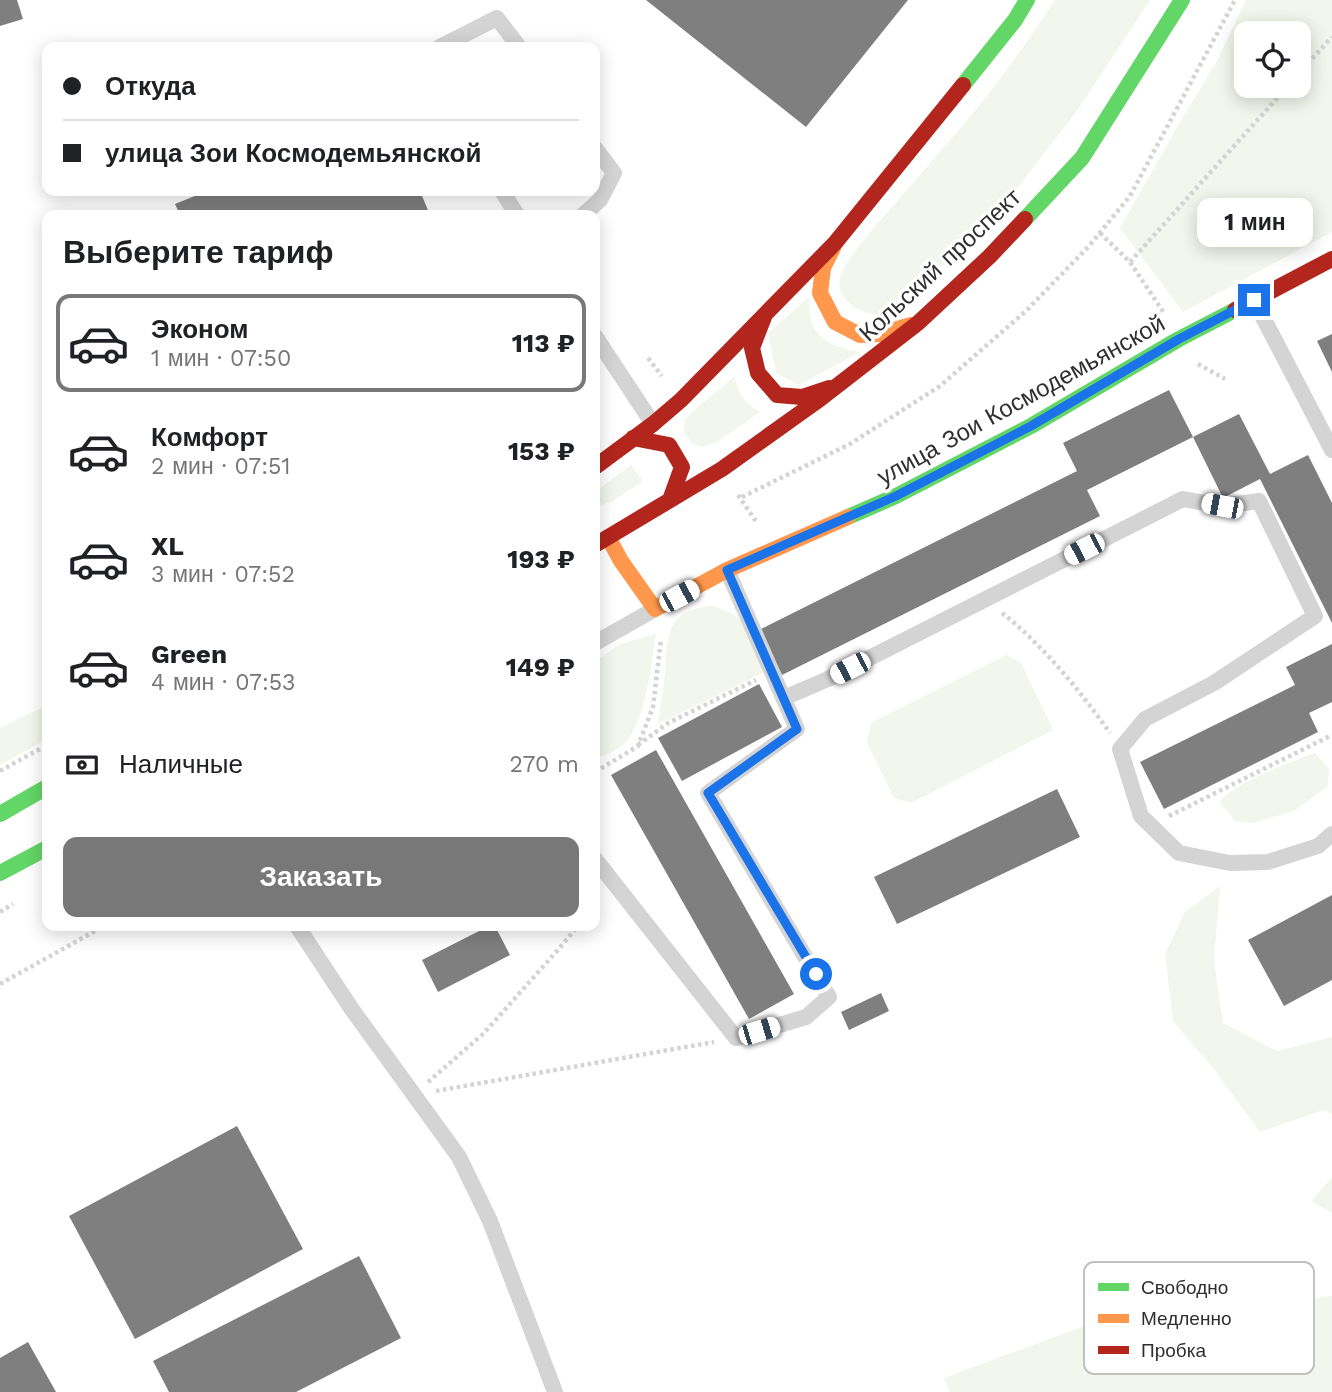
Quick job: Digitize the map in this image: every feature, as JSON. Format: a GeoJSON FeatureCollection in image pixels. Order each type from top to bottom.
{"type":"FeatureCollection","features":[{"type":"Feature","properties":{"kind":"main road"},"geometry":{"type":"LineString","coordinates":[[600,459],[633,439],[681,400],[835,243],[1015,20],[1027,0]]}},
{"type":"Feature","properties":{"kind":"main road","name":"Кольский проспект"},"geometry":{"type":"LineString","coordinates":[[601,536],[694,486],[839,385],[918,323],[989,257],[1082,158],[1182,0]]}},
{"type":"Feature","properties":{"kind":"main road"},"geometry":{"type":"LineString","coordinates":[[835,243],[823,268],[820,293],[835,322],[860,335],[880,334],[918,323]]}},
{"type":"Feature","properties":{"kind":"main road","name":"улица Зои Космодемьянской"},"geometry":{"type":"LineString","coordinates":[[654,608],[727,570],[896,496],[1031,426],[1179,339],[1332,259]]}},
{"type":"Feature","properties":{"kind":"main road"},"geometry":{"type":"LineString","coordinates":[[764,317],[752,348],[758,373],[777,395],[802,397],[839,385]]}},
{"type":"Feature","properties":{"kind":"main road"},"geometry":{"type":"LineString","coordinates":[[633,439],[669,445],[682,467],[670,500]]}},
{"type":"Feature","properties":{"kind":"main road"},"geometry":{"type":"LineString","coordinates":[[601,536],[654,608]]}},
{"type":"Feature","properties":{"kind":"main road"},"geometry":{"type":"LineString","coordinates":[[0,814],[42,790]]}},
{"type":"Feature","properties":{"kind":"main road"},"geometry":{"type":"LineString","coordinates":[[0,873],[42,851]]}},
{"type":"Feature","properties":{"kind":"lane"},"geometry":{"type":"LineString","coordinates":[[450,42],[497,18],[515,42]]}},
{"type":"Feature","properties":{"kind":"lane"},"geometry":{"type":"LineString","coordinates":[[589,210],[600,200],[614,173],[600,155]]}},
{"type":"Feature","properties":{"kind":"lane"},"geometry":{"type":"LineString","coordinates":[[1254,300],[1330,441]]}},
{"type":"Feature","properties":{"kind":"lane"},"geometry":{"type":"LineString","coordinates":[[600,344],[669,445]]}},
{"type":"Feature","properties":{"kind":"lane"},"geometry":{"type":"LineString","coordinates":[[682,467],[694,486]]}},
{"type":"Feature","properties":{"kind":"lane"},"geometry":{"type":"LineString","coordinates":[[784,698],[828,679],[1183,499],[1222,506],[1259,501],[1315,616],[1214,683],[1145,719],[1120,748],[1141,817],[1179,853],[1230,863],[1268,862],[1318,846],[1332,834]]}},
{"type":"Feature","properties":{"kind":"lane"},"geometry":{"type":"LineString","coordinates":[[600,865],[736,1038],[806,1017],[829,997],[708,793],[797,729],[727,570]]}},
{"type":"Feature","properties":{"kind":"lane"},"geometry":{"type":"LineString","coordinates":[[600,640],[654,608]]}},
{"type":"Feature","properties":{"kind":"lane"},"geometry":{"type":"LineString","coordinates":[[300,931],[351,1008],[459,1157],[490,1221],[555,1392]]}},
{"type":"Feature","properties":{"kind":"path"},"geometry":{"type":"LineString","coordinates":[[850,443],[940,386],[1026,311],[1089,246],[1130,196],[1235,0]]}},
{"type":"Feature","properties":{"kind":"path"},"geometry":{"type":"LineString","coordinates":[[1311,60],[1332,37]]}},
{"type":"Feature","properties":{"kind":"path"},"geometry":{"type":"LineString","coordinates":[[1130,262],[1277,98]]}},
{"type":"Feature","properties":{"kind":"path"},"geometry":{"type":"LineString","coordinates":[[1100,233],[1130,262],[1179,339]]}},
{"type":"Feature","properties":{"kind":"path"},"geometry":{"type":"LineString","coordinates":[[985,600],[1023,629],[1089,703],[1120,748]]}},
{"type":"Feature","properties":{"kind":"path"},"geometry":{"type":"LineString","coordinates":[[638,746],[653,707],[661,633]]}},
{"type":"Feature","properties":{"kind":"path"},"geometry":{"type":"LineString","coordinates":[[600,769],[638,746],[668,723],[773,672]]}},
{"type":"Feature","properties":{"kind":"path"},"geometry":{"type":"LineString","coordinates":[[1141,817],[1167,817],[1332,735]]}},
{"type":"Feature","properties":{"kind":"path"},"geometry":{"type":"LineString","coordinates":[[0,771],[42,748]]}},
{"type":"Feature","properties":{"kind":"path"},"geometry":{"type":"LineString","coordinates":[[0,984],[95,931]]}},
{"type":"Feature","properties":{"kind":"path"},"geometry":{"type":"LineString","coordinates":[[415,1095],[484,1033],[574,931]]}},
{"type":"Feature","properties":{"kind":"path"},"geometry":{"type":"LineString","coordinates":[[415,1095],[736,1038]]}},
{"type":"Feature","properties":{"kind":"shaded area"},"geometry":{"type":"Polygon","coordinates":[[[1055,0],[1150,0],[1079,108],[1008,200],[925,284],[901,303],[876,314],[855,308],[841,291],[839,284],[843,269],[867,236],[986,98],[1055,0]]]}},
{"type":"Feature","properties":{"kind":"shaded area"},"geometry":{"type":"Polygon","coordinates":[[[1246,0],[1332,0],[1332,232],[1183,312],[1120,228],[1217,61],[1234,25],[1234,98],[1311,98],[1311,21],[1236,21],[1246,0]]]}},
{"type":"Feature","properties":{"kind":"shaded area"},"geometry":{"type":"Polygon","coordinates":[[[809,297],[811,320],[818,334],[837,346],[860,352],[799,385],[776,373],[768,333],[809,297]]]}},
{"type":"Feature","properties":{"kind":"shaded area"},"geometry":{"type":"Polygon","coordinates":[[[734,377],[743,398],[760,412],[717,442],[702,447],[692,443],[684,433],[685,420],[734,377]]]}},
{"type":"Feature","properties":{"kind":"shaded area"},"geometry":{"type":"Polygon","coordinates":[[[631,465],[643,481],[613,501],[601,505],[600,489],[631,465]]]}},
{"type":"Feature","properties":{"kind":"shaded area"},"geometry":{"type":"Polygon","coordinates":[[[713,606],[733,614],[750,630],[767,671],[658,724],[672,627],[685,613],[713,606]]]}},
{"type":"Feature","properties":{"kind":"shaded area"},"geometry":{"type":"Polygon","coordinates":[[[656,634],[638,722],[624,744],[600,757],[600,658],[620,644],[656,634]]]}},
{"type":"Feature","properties":{"kind":"shaded area"},"geometry":{"type":"Polygon","coordinates":[[[1007,655],[1021,663],[1053,730],[911,803],[894,798],[867,742],[871,723],[1007,655]]]}},
{"type":"Feature","properties":{"kind":"shaded area"},"geometry":{"type":"Polygon","coordinates":[[[42,707],[42,742],[0,765],[0,728],[42,707]]]}},
{"type":"Feature","properties":{"kind":"shaded area"},"geometry":{"type":"Polygon","coordinates":[[[1315,753],[1329,769],[1328,786],[1294,811],[1253,823],[1235,821],[1220,802],[1249,781],[1315,753]]]}},
{"type":"Feature","properties":{"kind":"shaded area"},"geometry":{"type":"Polygon","coordinates":[[[1220,886],[1214,960],[1223,1023],[1277,1051],[1332,1037],[1332,1114],[1323,1110],[1260,1132],[1213,1068],[1173,1021],[1165,954],[1185,912],[1220,886]]]}},
{"type":"Feature","properties":{"kind":"shaded area"},"geometry":{"type":"Polygon","coordinates":[[[1332,1177],[1332,1213],[1311,1201],[1332,1177]]]}},
{"type":"Feature","properties":{"kind":"shaded area"},"geometry":{"type":"Polygon","coordinates":[[[1332,1296],[1332,1392],[950,1392],[944,1378],[1084,1326],[1084,1374],[1314,1374],[1314,1299],[1332,1296]]]}},
{"type":"Feature","properties":{"kind":"building"},"geometry":{"type":"Polygon","coordinates":[[[0,0],[17,0],[23,19],[0,26],[0,0]]]}},
{"type":"Feature","properties":{"kind":"building"},"geometry":{"type":"Polygon","coordinates":[[[646,0],[908,0],[806,127],[646,0]]]}},
{"type":"Feature","properties":{"kind":"building"},"geometry":{"type":"Polygon","coordinates":[[[195,196],[422,196],[428,210],[178,210],[175,204],[195,196]]]}},
{"type":"Feature","properties":{"kind":"building"},"geometry":{"type":"Polygon","coordinates":[[[1332,334],[1332,372],[1317,341],[1332,334]]]}},
{"type":"Feature","properties":{"kind":"building"},"geometry":{"type":"Polygon","coordinates":[[[1169,390],[1193,437],[1087,490],[1100,516],[782,675],[759,630],[1077,471],[1063,443],[1169,390]]]}},
{"type":"Feature","properties":{"kind":"building"},"geometry":{"type":"Polygon","coordinates":[[[1239,414],[1270,474],[1308,455],[1332,503],[1332,623],[1260,479],[1223,498],[1193,437],[1239,414]]]}},
{"type":"Feature","properties":{"kind":"building"},"geometry":{"type":"Polygon","coordinates":[[[1332,644],[1332,702],[1309,713],[1318,732],[1164,809],[1140,762],[1295,685],[1286,667],[1332,644]]]}},
{"type":"Feature","properties":{"kind":"building"},"geometry":{"type":"Polygon","coordinates":[[[759,684],[782,727],[682,781],[658,738],[759,684]]]}},
{"type":"Feature","properties":{"kind":"building"},"geometry":{"type":"Polygon","coordinates":[[[656,750],[794,994],[749,1019],[611,775],[656,750]]]}},
{"type":"Feature","properties":{"kind":"building"},"geometry":{"type":"Polygon","coordinates":[[[1057,789],[1080,837],[897,924],[874,877],[1057,789]]]}},
{"type":"Feature","properties":{"kind":"building"},"geometry":{"type":"Polygon","coordinates":[[[1332,895],[1332,980],[1284,1006],[1248,940],[1332,895]]]}},
{"type":"Feature","properties":{"kind":"building"},"geometry":{"type":"Polygon","coordinates":[[[479,931],[498,931],[510,955],[438,992],[422,960],[479,931]]]}},
{"type":"Feature","properties":{"kind":"building"},"geometry":{"type":"Polygon","coordinates":[[[881,993],[889,1011],[849,1030],[841,1012],[881,993]]]}},
{"type":"Feature","properties":{"kind":"building"},"geometry":{"type":"Polygon","coordinates":[[[237,1126],[303,1249],[135,1339],[69,1216],[237,1126]]]}},
{"type":"Feature","properties":{"kind":"building"},"geometry":{"type":"Polygon","coordinates":[[[359,1256],[401,1338],[296,1392],[169,1392],[153,1361],[359,1256]]]}},
{"type":"Feature","properties":{"kind":"building"},"geometry":{"type":"Polygon","coordinates":[[[28,1342],[56,1392],[0,1392],[0,1358],[28,1342]]]}},
{"type":"Feature","properties":{"kind":"traffic: fast"},"geometry":{"type":"LineString","coordinates":[[963,85],[1015,20],[1027,0]]}},
{"type":"Feature","properties":{"kind":"traffic: fast"},"geometry":{"type":"LineString","coordinates":[[1025,219],[1082,158],[1182,0]]}},
{"type":"Feature","properties":{"kind":"traffic: fast"},"geometry":{"type":"LineString","coordinates":[[848,517],[896,496],[1031,426],[1179,339],[1235,310]]}},
{"type":"Feature","properties":{"kind":"traffic: fast"},"geometry":{"type":"LineString","coordinates":[[0,814],[42,790]]}},
{"type":"Feature","properties":{"kind":"traffic: fast"},"geometry":{"type":"LineString","coordinates":[[0,873],[42,851]]}},
{"type":"Feature","properties":{"kind":"traffic: slow"},"geometry":{"type":"LineString","coordinates":[[833,248],[823,268],[820,293],[835,322],[860,335],[880,334],[911,325]]}},
{"type":"Feature","properties":{"kind":"traffic: slow"},"geometry":{"type":"LineString","coordinates":[[608,537],[621,561],[655,609],[727,570],[848,517]]}},
{"type":"Feature","properties":{"kind":"traffic: jam"},"geometry":{"type":"LineString","coordinates":[[600,463],[681,400],[835,243],[963,85]]}},
{"type":"Feature","properties":{"kind":"traffic: jam"},"geometry":{"type":"LineString","coordinates":[[600,542],[722,469],[820,399],[918,323],[989,257],[1025,219]]}},
{"type":"Feature","properties":{"kind":"traffic: jam"},"geometry":{"type":"LineString","coordinates":[[1235,310],[1332,259]]}},
{"type":"Feature","properties":{"kind":"traffic: jam"},"geometry":{"type":"LineString","coordinates":[[764,317],[752,348],[758,373],[777,395],[802,397],[829,388]]}},
{"type":"Feature","properties":{"kind":"traffic: jam"},"geometry":{"type":"LineString","coordinates":[[633,438],[669,445],[682,467],[670,500]]}},
{"type":"Feature","properties":{"kind":"route"},"geometry":{"type":"LineString","coordinates":[[816,974],[708,793],[797,729],[727,570],[896,496],[1031,426],[1179,339],[1254,300]]}}]}
